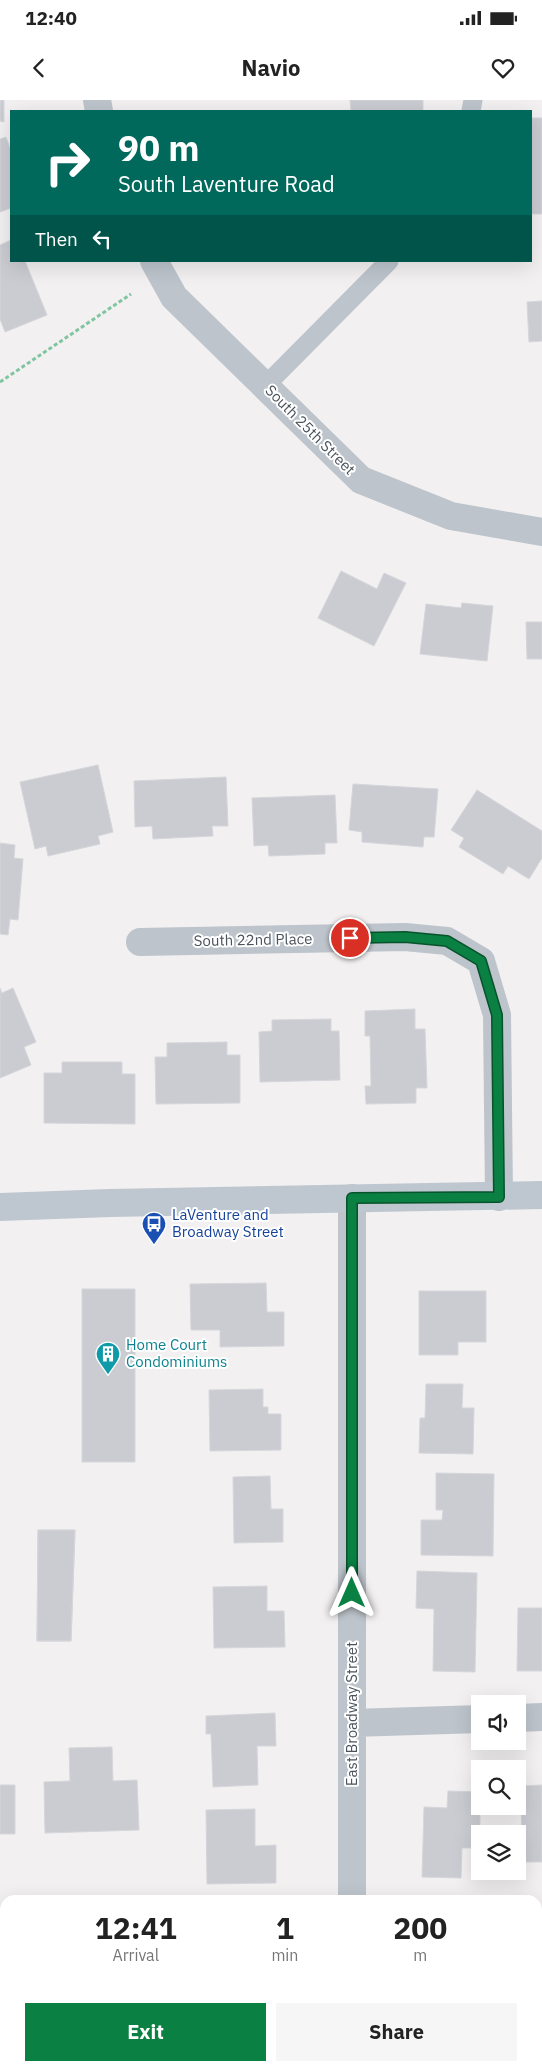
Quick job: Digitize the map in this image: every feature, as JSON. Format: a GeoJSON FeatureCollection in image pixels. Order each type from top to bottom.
{"type":"FeatureCollection","features":[{"type":"Feature","properties":{"kind":"street","name":"South 25th Street"},"geometry":{"type":"LineString","coordinates":[[155,262],[174,296],[361,480],[451,516],[542,532]]}},
{"type":"Feature","properties":{"kind":"street","name":"South 22nd Place"},"geometry":{"type":"LineString","coordinates":[[140,942],[405,937],[447,941],[481,961],[497,1015],[499,1197]]}},
{"type":"Feature","properties":{"kind":"street"},"geometry":{"type":"LineString","coordinates":[[0,1207],[542,1195]]}},
{"type":"Feature","properties":{"kind":"street","name":"East Broadway Street"},"geometry":{"type":"LineString","coordinates":[[352,1198],[352,1895]]}},
{"type":"Feature","properties":{"kind":"street"},"geometry":{"type":"LineString","coordinates":[[526,1718],[542,1717]]}},
{"type":"Feature","properties":{"kind":"street"},"geometry":{"type":"LineString","coordinates":[[352,1723],[471,1719]]}},
{"type":"Feature","properties":{"kind":"lane"},"geometry":{"type":"LineString","coordinates":[[266,386],[388,262]]}},
{"type":"Feature","properties":{"kind":"path"},"geometry":{"type":"LineString","coordinates":[[0,382],[131,294]]}},
{"type":"Feature","properties":{"kind":"building"},"geometry":{"type":"Polygon","coordinates":[[[0,100],[4,100],[4,122],[0,121],[0,100]]]}},
{"type":"Feature","properties":{"kind":"building"},"geometry":{"type":"Polygon","coordinates":[[[350,100],[423,100],[423,110],[351,110],[350,100]]]}},
{"type":"Feature","properties":{"kind":"building"},"geometry":{"type":"Polygon","coordinates":[[[532,118],[542,118],[542,214],[532,214],[532,118]]]}},
{"type":"Feature","properties":{"kind":"building"},"geometry":{"type":"Polygon","coordinates":[[[6,137],[10,148],[10,208],[0,212],[0,139],[6,137]]]}},
{"type":"Feature","properties":{"kind":"building"},"geometry":{"type":"Polygon","coordinates":[[[10,240],[10,262],[25,262],[47,315],[5,332],[0,319],[0,245],[10,240]]]}},
{"type":"Feature","properties":{"kind":"building"},"geometry":{"type":"Polygon","coordinates":[[[542,301],[542,341],[529,342],[527,302],[542,301]]]}},
{"type":"Feature","properties":{"kind":"building"},"geometry":{"type":"Polygon","coordinates":[[[341,571],[377,589],[384,573],[406,583],[374,646],[318,618],[341,571]]]}},
{"type":"Feature","properties":{"kind":"building"},"geometry":{"type":"Polygon","coordinates":[[[462,603],[493,606],[487,661],[420,654],[426,604],[461,608],[462,603]]]}},
{"type":"Feature","properties":{"kind":"building"},"geometry":{"type":"Polygon","coordinates":[[[526,622],[542,622],[542,659],[527,659],[526,622]]]}},
{"type":"Feature","properties":{"kind":"building"},"geometry":{"type":"Polygon","coordinates":[[[98,765],[113,832],[98,836],[100,844],[48,856],[46,846],[35,849],[20,782],[98,765]]]}},
{"type":"Feature","properties":{"kind":"building"},"geometry":{"type":"Polygon","coordinates":[[[226,777],[228,826],[212,826],[213,836],[153,839],[152,826],[135,827],[134,781],[226,777]]]}},
{"type":"Feature","properties":{"kind":"building"},"geometry":{"type":"Polygon","coordinates":[[[353,784],[438,789],[434,837],[424,837],[423,847],[362,842],[362,832],[349,830],[353,784]]]}},
{"type":"Feature","properties":{"kind":"building"},"geometry":{"type":"Polygon","coordinates":[[[477,790],[542,831],[542,858],[529,879],[508,866],[503,874],[459,847],[464,838],[451,830],[477,790]]]}},
{"type":"Feature","properties":{"kind":"building"},"geometry":{"type":"Polygon","coordinates":[[[335,795],[337,843],[325,843],[325,854],[269,856],[268,845],[254,846],[252,798],[335,795]]]}},
{"type":"Feature","properties":{"kind":"building"},"geometry":{"type":"Polygon","coordinates":[[[0,843],[15,845],[14,858],[23,859],[18,920],[10,919],[8,935],[0,934],[0,843]]]}},
{"type":"Feature","properties":{"kind":"building"},"geometry":{"type":"Polygon","coordinates":[[[0,988],[2,993],[13,988],[36,1042],[24,1047],[31,1065],[0,1078],[0,988]]]}},
{"type":"Feature","properties":{"kind":"building"},"geometry":{"type":"Polygon","coordinates":[[[415,1009],[415,1029],[425,1029],[427,1088],[416,1088],[416,1103],[366,1104],[365,1086],[371,1086],[370,1036],[365,1036],[365,1011],[415,1009]]]}},
{"type":"Feature","properties":{"kind":"building"},"geometry":{"type":"Polygon","coordinates":[[[331,1019],[331,1031],[339,1031],[340,1080],[260,1082],[259,1032],[272,1031],[272,1020],[331,1019]]]}},
{"type":"Feature","properties":{"kind":"building"},"geometry":{"type":"Polygon","coordinates":[[[227,1042],[227,1055],[240,1055],[240,1103],[156,1104],[155,1057],[167,1057],[167,1043],[227,1042]]]}},
{"type":"Feature","properties":{"kind":"building"},"geometry":{"type":"Polygon","coordinates":[[[62,1062],[122,1062],[122,1074],[135,1074],[135,1124],[44,1123],[44,1073],[62,1073],[62,1062]]]}},
{"type":"Feature","properties":{"kind":"building"},"geometry":{"type":"Polygon","coordinates":[[[266,1283],[267,1312],[284,1312],[284,1346],[220,1347],[220,1330],[191,1330],[190,1284],[266,1283]]]}},
{"type":"Feature","properties":{"kind":"building","name":"Home Court Condominiums"},"geometry":{"type":"Polygon","coordinates":[[[82,1289],[135,1289],[135,1462],[82,1462],[82,1289]]]}},
{"type":"Feature","properties":{"kind":"building"},"geometry":{"type":"Polygon","coordinates":[[[419,1291],[486,1291],[486,1342],[458,1342],[458,1355],[419,1355],[419,1291]]]}},
{"type":"Feature","properties":{"kind":"building"},"geometry":{"type":"Polygon","coordinates":[[[426,1384],[463,1384],[462,1408],[474,1408],[473,1454],[419,1453],[420,1418],[425,1418],[426,1384]]]}},
{"type":"Feature","properties":{"kind":"building"},"geometry":{"type":"Polygon","coordinates":[[[263,1389],[263,1407],[268,1407],[268,1414],[281,1414],[281,1450],[210,1451],[209,1390],[263,1389]]]}},
{"type":"Feature","properties":{"kind":"building"},"geometry":{"type":"Polygon","coordinates":[[[436,1473],[494,1474],[493,1556],[421,1555],[421,1520],[442,1520],[443,1510],[436,1510],[436,1473]]]}},
{"type":"Feature","properties":{"kind":"building"},"geometry":{"type":"Polygon","coordinates":[[[270,1476],[271,1509],[283,1509],[283,1542],[234,1543],[233,1477],[270,1476]]]}},
{"type":"Feature","properties":{"kind":"building"},"geometry":{"type":"Polygon","coordinates":[[[38,1530],[75,1530],[71,1641],[37,1641],[38,1530]]]}},
{"type":"Feature","properties":{"kind":"building"},"geometry":{"type":"Polygon","coordinates":[[[38,1530],[75,1530],[71,1641],[37,1641],[38,1530]]]}},
{"type":"Feature","properties":{"kind":"building"},"geometry":{"type":"Polygon","coordinates":[[[417,1571],[477,1573],[475,1672],[433,1671],[434,1609],[416,1608],[417,1571]]]}},
{"type":"Feature","properties":{"kind":"building"},"geometry":{"type":"Polygon","coordinates":[[[267,1586],[267,1611],[284,1611],[285,1647],[214,1648],[213,1587],[267,1586]]]}},
{"type":"Feature","properties":{"kind":"building"},"geometry":{"type":"Polygon","coordinates":[[[518,1608],[542,1608],[542,1671],[517,1671],[518,1608]]]}},
{"type":"Feature","properties":{"kind":"building"},"geometry":{"type":"Polygon","coordinates":[[[275,1713],[276,1746],[257,1746],[258,1785],[213,1787],[211,1734],[206,1734],[206,1716],[275,1713]]]}},
{"type":"Feature","properties":{"kind":"building"},"geometry":{"type":"Polygon","coordinates":[[[112,1747],[113,1781],[137,1780],[139,1830],[45,1833],[44,1782],[70,1781],[69,1748],[112,1747]]]}},
{"type":"Feature","properties":{"kind":"building"},"geometry":{"type":"Polygon","coordinates":[[[0,1785],[15,1785],[15,1834],[0,1834],[0,1785]]]}},
{"type":"Feature","properties":{"kind":"building"},"geometry":{"type":"Polygon","coordinates":[[[542,1785],[542,1862],[526,1862],[526,1825],[522,1825],[521,1815],[526,1815],[526,1786],[542,1785]]]}},
{"type":"Feature","properties":{"kind":"building"},"geometry":{"type":"Polygon","coordinates":[[[448,1791],[471,1792],[471,1815],[480,1815],[480,1825],[471,1825],[471,1848],[462,1848],[461,1878],[422,1877],[424,1807],[447,1808],[448,1791]]]}},
{"type":"Feature","properties":{"kind":"building"},"geometry":{"type":"Polygon","coordinates":[[[255,1809],[255,1846],[276,1845],[276,1883],[207,1884],[206,1810],[255,1809]]]}},
{"type":"Feature","properties":{"kind":"place","name":"LaVenture and Broadway Street"},"geometry":{"type":"Point","coordinates":[154,1245]}},
{"type":"Feature","properties":{"kind":"place","name":"Home Court Condominiums"},"geometry":{"type":"Point","coordinates":[108,1375]}},
{"type":"Feature","properties":{"kind":"route"},"geometry":{"type":"LineString","coordinates":[[350,938],[405,937],[447,941],[481,961],[497,1015],[499,1197],[352,1198],[352,1593]]}}]}
